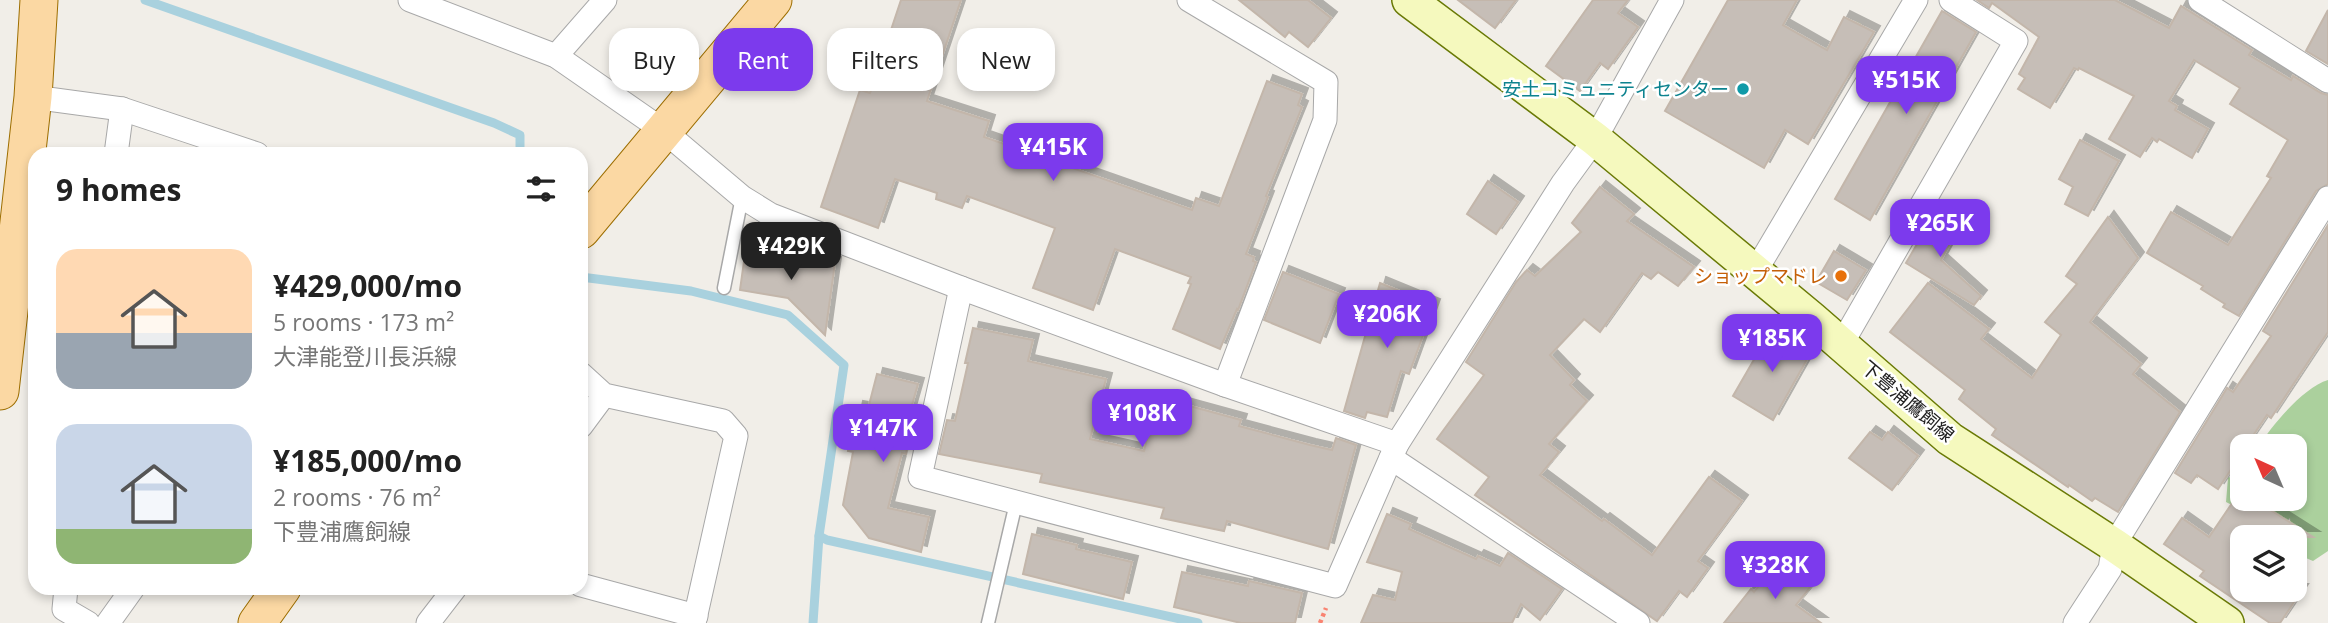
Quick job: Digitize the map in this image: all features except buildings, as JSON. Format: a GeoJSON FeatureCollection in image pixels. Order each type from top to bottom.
{"type":"FeatureCollection","features":[{"type":"Feature","properties":{"kind":"main road"},"geometry":{"type":"LineString","coordinates":[[0,391],[33,97],[39,0]]}},
{"type":"Feature","properties":{"kind":"main road"},"geometry":{"type":"LineString","coordinates":[[588,222],[773,0]]}},
{"type":"Feature","properties":{"kind":"main road","name":"下豊浦鷹飼線"},"geometry":{"type":"LineString","coordinates":[[1409,0],[1595,139],[1950,439],[2114,545],[2227,623]]}},
{"type":"Feature","properties":{"kind":"main road"},"geometry":{"type":"LineString","coordinates":[[257,623],[277,595]]}},
{"type":"Feature","properties":{"kind":"street"},"geometry":{"type":"LineString","coordinates":[[556,56],[605,0]]}},
{"type":"Feature","properties":{"kind":"street"},"geometry":{"type":"LineString","coordinates":[[1189,0],[1326,82],[1325,120],[1225,385]]}},
{"type":"Feature","properties":{"kind":"street"},"geometry":{"type":"LineString","coordinates":[[961,288],[920,477],[1335,586],[1394,451],[1563,183],[1595,139],[1672,0]]}},
{"type":"Feature","properties":{"kind":"street"},"geometry":{"type":"LineString","coordinates":[[1755,272],[1916,0]]}},
{"type":"Feature","properties":{"kind":"street"},"geometry":{"type":"LineString","coordinates":[[1841,345],[2016,41],[1951,0]]}},
{"type":"Feature","properties":{"kind":"street"},"geometry":{"type":"LineString","coordinates":[[2200,0],[2328,81]]}},
{"type":"Feature","properties":{"kind":"street"},"geometry":{"type":"LineString","coordinates":[[417,1],[556,56],[664,131],[742,197],[771,215],[961,288],[1362,434],[1394,451],[1638,623]]}},
{"type":"Feature","properties":{"kind":"street"},"geometry":{"type":"LineString","coordinates":[[33,97],[122,109],[236,147]]}},
{"type":"Feature","properties":{"kind":"street"},"geometry":{"type":"LineString","coordinates":[[117,147],[122,109]]}},
{"type":"Feature","properties":{"kind":"street"},"geometry":{"type":"LineString","coordinates":[[2076,623],[2109,569],[2114,545],[2328,198]]}},
{"type":"Feature","properties":{"kind":"street"},"geometry":{"type":"LineString","coordinates":[[588,380],[604,395],[723,421],[736,436],[695,619],[588,588]]}},
{"type":"Feature","properties":{"kind":"street"},"geometry":{"type":"LineString","coordinates":[[588,417],[604,395]]}},
{"type":"Feature","properties":{"kind":"street"},"geometry":{"type":"LineString","coordinates":[[65,595],[64,609],[88,623]]}},
{"type":"Feature","properties":{"kind":"street"},"geometry":{"type":"LineString","coordinates":[[108,623],[128,595]]}},
{"type":"Feature","properties":{"kind":"street"},"geometry":{"type":"LineString","coordinates":[[428,623],[450,595]]}},
{"type":"Feature","properties":{"kind":"lane"},"geometry":{"type":"LineString","coordinates":[[724,288],[742,197]]}},
{"type":"Feature","properties":{"kind":"lane"},"geometry":{"type":"LineString","coordinates":[[988,623],[1016,503]]}},
{"type":"Feature","properties":{"kind":"green space"},"geometry":{"type":"Polygon","coordinates":[[[2328,380],[2328,551],[2313,561],[2307,558],[2307,525],[2291,525],[2290,518],[2283,525],[2271,525],[2244,511],[2307,511],[2307,434],[2268,434],[2299,398],[2328,380]]]}},
{"type":"Feature","properties":{"kind":"green space"},"geometry":{"type":"Polygon","coordinates":[[[2230,477],[2230,504],[2226,502],[2230,477]]]}},
{"type":"Feature","properties":{"kind":"waterway"},"geometry":{"type":"LineString","coordinates":[[145,0],[494,123],[520,135],[520,147]]}},
{"type":"Feature","properties":{"kind":"waterway"},"geometry":{"type":"LineString","coordinates":[[588,278],[691,291],[788,315],[844,365],[819,536],[813,623]]}},
{"type":"Feature","properties":{"kind":"waterway"},"geometry":{"type":"LineString","coordinates":[[819,536],[827,540],[1198,623]]}},
{"type":"Feature","properties":{"kind":"place","name":"安土コミュニティセンター"},"geometry":{"type":"Point","coordinates":[1743,89]}},
{"type":"Feature","properties":{"kind":"place","name":"ショップマドレ"},"geometry":{"type":"Point","coordinates":[1841,276]}}]}
